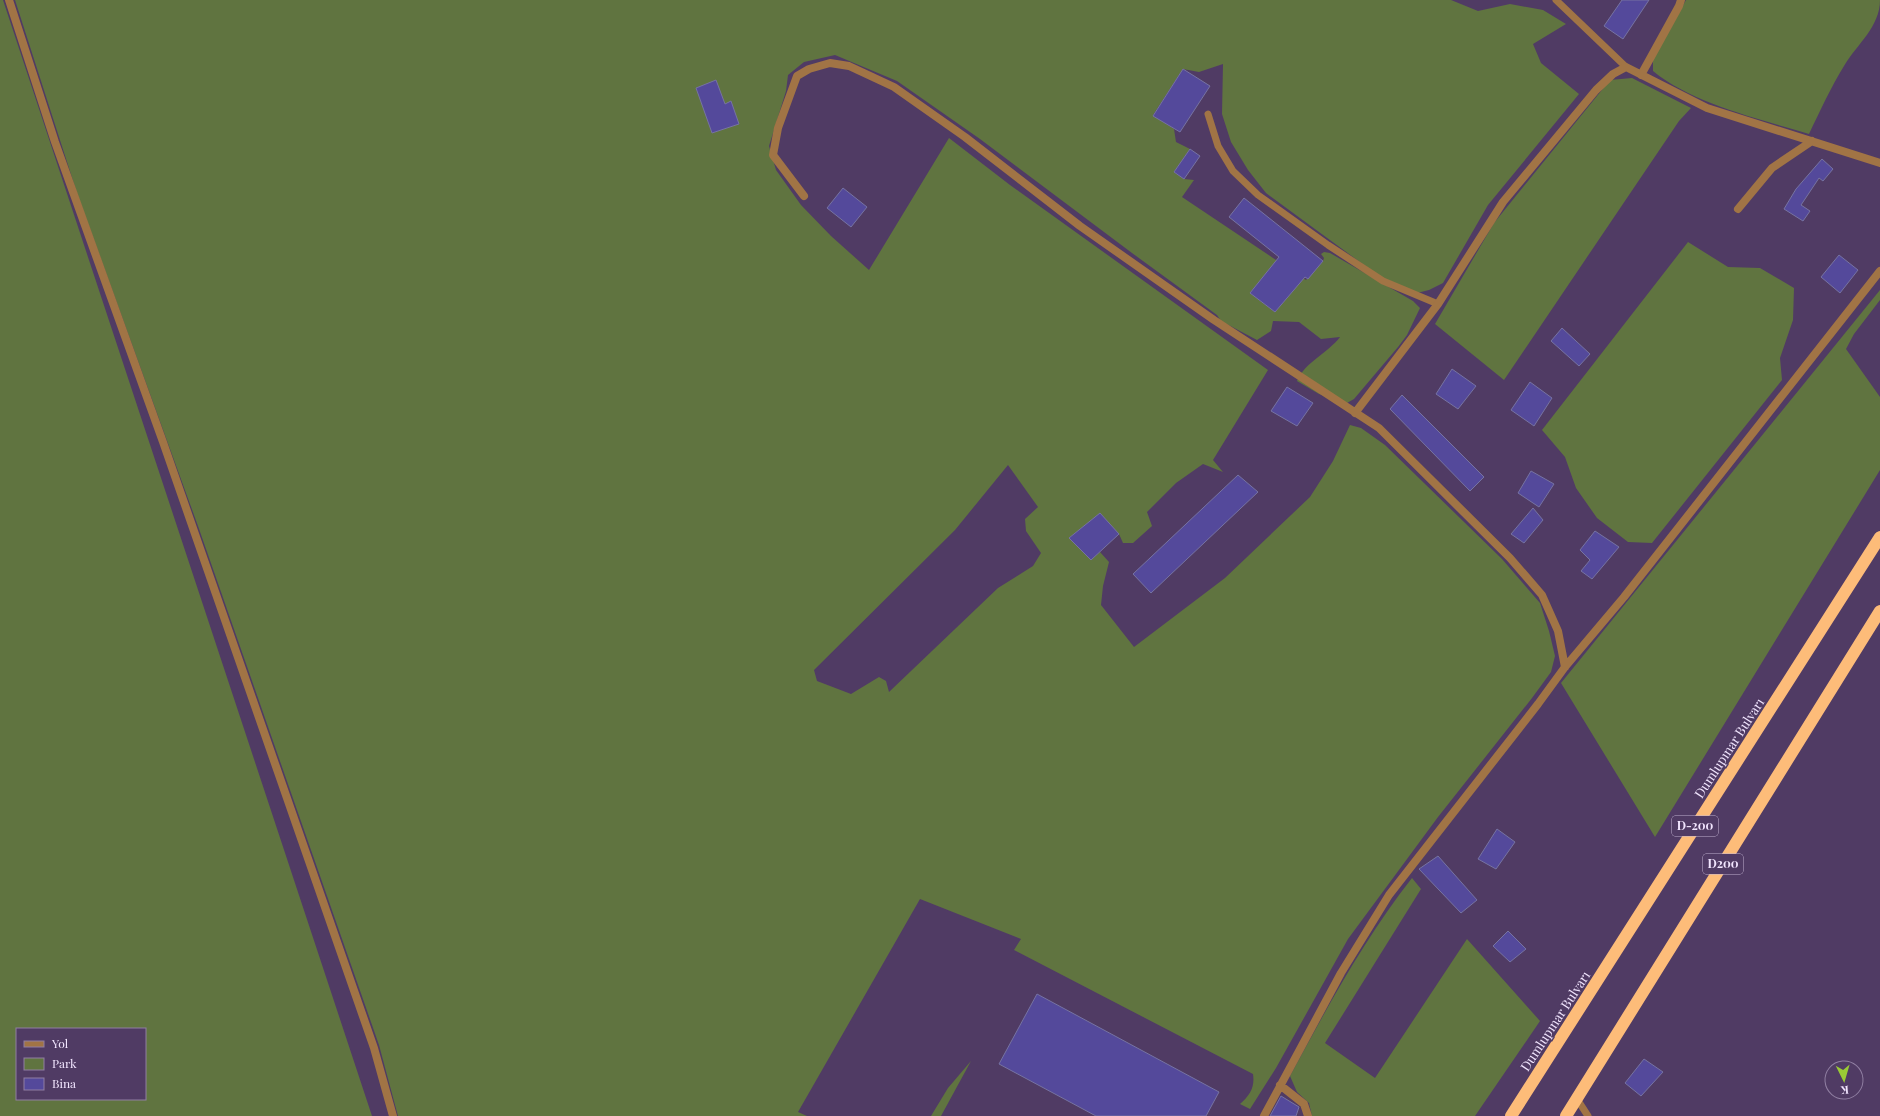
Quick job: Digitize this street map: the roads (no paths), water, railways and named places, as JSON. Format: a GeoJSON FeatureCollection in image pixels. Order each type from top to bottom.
{"type":"FeatureCollection","features":[{"type":"Feature","properties":{"kind":"highway","name":"Dumlupınar Bulvarı"},"geometry":{"type":"LineString","coordinates":[[1511,1116],[1880,537]]}},
{"type":"Feature","properties":{"kind":"highway","name":"D200"},"geometry":{"type":"LineString","coordinates":[[1566,1116],[1880,611]]}},
{"type":"Feature","properties":{"kind":"street"},"geometry":{"type":"LineString","coordinates":[[9,0],[55,142],[163,442],[374,1048],[393,1116]]}},
{"type":"Feature","properties":{"kind":"street"},"geometry":{"type":"LineString","coordinates":[[1641,75],[1681,0]]}},
{"type":"Feature","properties":{"kind":"street"},"geometry":{"type":"LineString","coordinates":[[804,196],[773,155],[786,106],[797,76],[809,68],[830,63],[849,66],[894,87],[965,137],[1080,226],[1214,320],[1379,428],[1403,450],[1510,558],[1542,595],[1558,631],[1565,667]]}},
{"type":"Feature","properties":{"kind":"street"},"geometry":{"type":"LineString","coordinates":[[1355,412],[1438,304],[1503,202],[1596,90],[1612,74],[1626,67],[1707,108],[1880,163]]}},
{"type":"Feature","properties":{"kind":"street"},"geometry":{"type":"LineString","coordinates":[[1738,209],[1772,168],[1812,141]]}},
{"type":"Feature","properties":{"kind":"street"},"geometry":{"type":"LineString","coordinates":[[1264,1116],[1341,973],[1389,894],[1534,710],[1565,667],[1624,597],[1880,271]]}},
{"type":"Feature","properties":{"kind":"street"},"geometry":{"type":"LineString","coordinates":[[1280,1085],[1304,1104],[1308,1116]]}},
{"type":"Feature","properties":{"kind":"lane"},"geometry":{"type":"LineString","coordinates":[[1556,0],[1626,67]]}},
{"type":"Feature","properties":{"kind":"lane"},"geometry":{"type":"LineString","coordinates":[[1208,114],[1218,146],[1233,171],[1258,195],[1328,245],[1384,281],[1438,304]]}},
{"type":"Feature","properties":{"kind":"lane"},"geometry":{"type":"LineString","coordinates":[[1577,1099],[1588,1116]]}}]}
